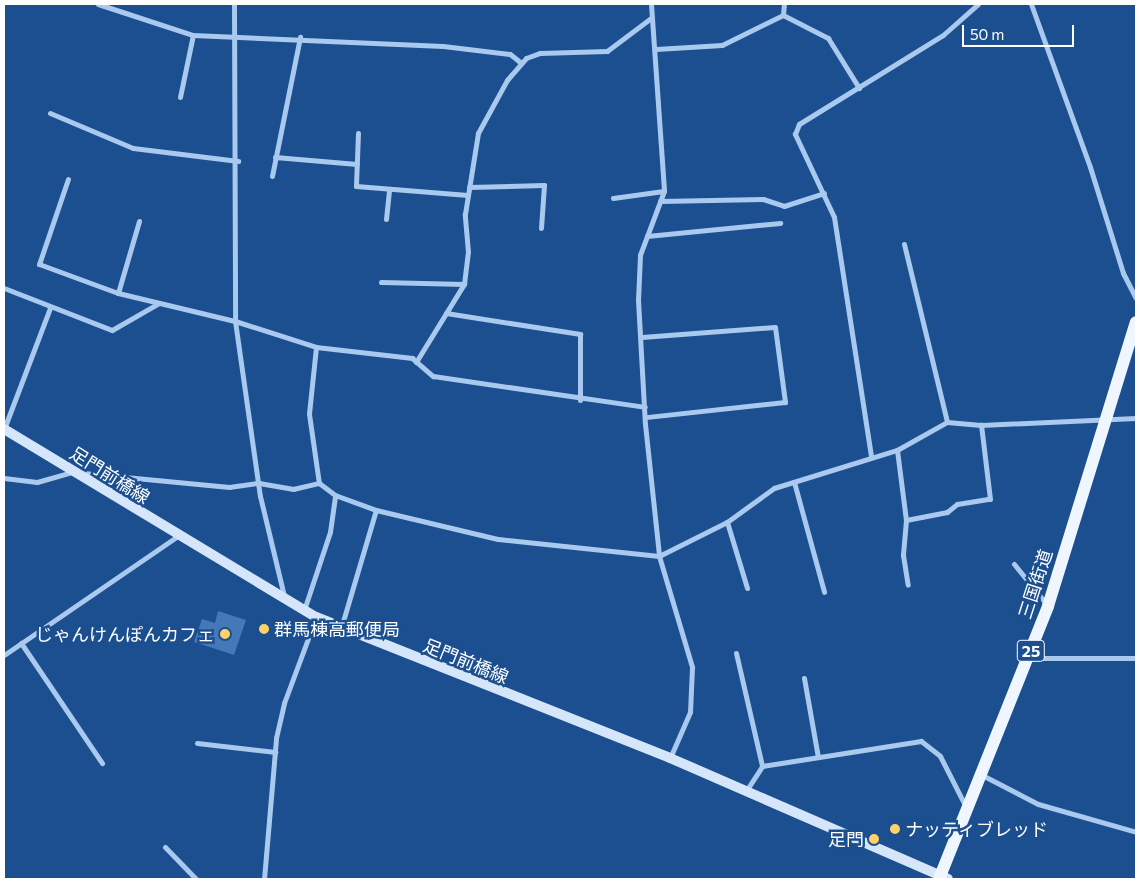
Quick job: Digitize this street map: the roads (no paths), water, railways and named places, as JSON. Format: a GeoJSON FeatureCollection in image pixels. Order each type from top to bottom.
{"type":"FeatureCollection","features":[{"type":"Feature","properties":{"kind":"main road","name":"三国街道"},"geometry":{"type":"LineString","coordinates":[[942,878],[1048,606],[1136,322]]}},
{"type":"Feature","properties":{"kind":"main road","name":"足門前橋線"},"geometry":{"type":"LineString","coordinates":[[4,429],[285,601],[316,617],[670,758],[942,878]]}},
{"type":"Feature","properties":{"kind":"street"},"geometry":{"type":"LineString","coordinates":[[98,4],[193,35],[236,40],[300,37],[443,46],[510,54],[520,63]]}},
{"type":"Feature","properties":{"kind":"street"},"geometry":{"type":"LineString","coordinates":[[234,4],[238,161],[236,322],[258,483],[285,601]]}},
{"type":"Feature","properties":{"kind":"street"},"geometry":{"type":"LineString","coordinates":[[652,4],[651,18],[656,49],[664,191],[647,236],[640,264],[645,407],[659,556],[692,667],[690,712],[670,758]]}},
{"type":"Feature","properties":{"kind":"street"},"geometry":{"type":"LineString","coordinates":[[784,4],[784,15]]}},
{"type":"Feature","properties":{"kind":"street"},"geometry":{"type":"LineString","coordinates":[[871,456],[843,261],[834,217],[795,134],[799,124],[943,35],[978,4]]}},
{"type":"Feature","properties":{"kind":"street"},"geometry":{"type":"LineString","coordinates":[[1031,4],[1090,167],[1123,273],[1136,298]]}},
{"type":"Feature","properties":{"kind":"street"},"geometry":{"type":"LineString","coordinates":[[656,49],[722,45],[784,15]]}},
{"type":"Feature","properties":{"kind":"street"},"geometry":{"type":"LineString","coordinates":[[784,15],[828,38],[858,88]]}},
{"type":"Feature","properties":{"kind":"street"},"geometry":{"type":"LineString","coordinates":[[416,362],[464,284],[468,195],[478,133],[507,80],[520,63],[540,54],[607,51],[651,18]]}},
{"type":"Feature","properties":{"kind":"street"},"geometry":{"type":"LineString","coordinates":[[180,97],[193,35]]}},
{"type":"Feature","properties":{"kind":"street"},"geometry":{"type":"LineString","coordinates":[[272,176],[300,37]]}},
{"type":"Feature","properties":{"kind":"street"},"geometry":{"type":"LineString","coordinates":[[50,113],[133,148],[238,161]]}},
{"type":"Feature","properties":{"kind":"street"},"geometry":{"type":"LineString","coordinates":[[358,133],[356,186],[468,195]]}},
{"type":"Feature","properties":{"kind":"street"},"geometry":{"type":"LineString","coordinates":[[275,157],[357,164]]}},
{"type":"Feature","properties":{"kind":"street"},"geometry":{"type":"LineString","coordinates":[[68,180],[39,264],[118,293],[236,322],[316,347],[412,358],[434,376],[580,400],[645,407]]}},
{"type":"Feature","properties":{"kind":"street"},"geometry":{"type":"LineString","coordinates":[[470,187],[544,184],[541,228]]}},
{"type":"Feature","properties":{"kind":"street"},"geometry":{"type":"LineString","coordinates":[[386,219],[389,189]]}},
{"type":"Feature","properties":{"kind":"street"},"geometry":{"type":"LineString","coordinates":[[613,198],[664,191]]}},
{"type":"Feature","properties":{"kind":"street"},"geometry":{"type":"LineString","coordinates":[[660,201],[763,199],[784,206],[824,193]]}},
{"type":"Feature","properties":{"kind":"street"},"geometry":{"type":"LineString","coordinates":[[118,293],[139,221]]}},
{"type":"Feature","properties":{"kind":"street"},"geometry":{"type":"LineString","coordinates":[[647,236],[780,223]]}},
{"type":"Feature","properties":{"kind":"street"},"geometry":{"type":"LineString","coordinates":[[904,244],[947,422]]}},
{"type":"Feature","properties":{"kind":"street"},"geometry":{"type":"LineString","coordinates":[[381,282],[464,284]]}},
{"type":"Feature","properties":{"kind":"street"},"geometry":{"type":"LineString","coordinates":[[4,288],[50,308],[112,330],[159,303]]}},
{"type":"Feature","properties":{"kind":"street"},"geometry":{"type":"LineString","coordinates":[[4,429],[50,308]]}},
{"type":"Feature","properties":{"kind":"street"},"geometry":{"type":"LineString","coordinates":[[446,313],[580,334],[580,400]]}},
{"type":"Feature","properties":{"kind":"street"},"geometry":{"type":"LineString","coordinates":[[642,337],[775,327],[785,402],[646,417]]}},
{"type":"Feature","properties":{"kind":"street"},"geometry":{"type":"LineString","coordinates":[[316,347],[309,414],[319,483],[335,495],[376,510],[498,539],[659,556],[726,522],[774,488],[871,456],[898,450],[947,422],[980,425],[1107,417],[1136,418]]}},
{"type":"Feature","properties":{"kind":"street"},"geometry":{"type":"LineString","coordinates":[[906,520],[946,512],[957,504],[990,499],[980,425]]}},
{"type":"Feature","properties":{"kind":"street"},"geometry":{"type":"LineString","coordinates":[[898,450],[906,520],[903,555],[908,585]]}},
{"type":"Feature","properties":{"kind":"street"},"geometry":{"type":"LineString","coordinates":[[4,478],[36,482],[73,472],[229,487],[258,483],[293,489],[319,483]]}},
{"type":"Feature","properties":{"kind":"street"},"geometry":{"type":"LineString","coordinates":[[794,482],[824,592]]}},
{"type":"Feature","properties":{"kind":"street"},"geometry":{"type":"LineString","coordinates":[[304,611],[330,532],[335,495]]}},
{"type":"Feature","properties":{"kind":"street"},"geometry":{"type":"LineString","coordinates":[[341,628],[376,510]]}},
{"type":"Feature","properties":{"kind":"street"},"geometry":{"type":"LineString","coordinates":[[726,522],[747,588]]}},
{"type":"Feature","properties":{"kind":"street"},"geometry":{"type":"LineString","coordinates":[[4,655],[178,536]]}},
{"type":"Feature","properties":{"kind":"street"},"geometry":{"type":"LineString","coordinates":[[1014,564],[1048,606]]}},
{"type":"Feature","properties":{"kind":"street"},"geometry":{"type":"LineString","coordinates":[[264,879],[274,752],[284,703],[316,617]]}},
{"type":"Feature","properties":{"kind":"street"},"geometry":{"type":"LineString","coordinates":[[20,643],[102,763]]}},
{"type":"Feature","properties":{"kind":"street"},"geometry":{"type":"LineString","coordinates":[[736,653],[762,766],[746,791]]}},
{"type":"Feature","properties":{"kind":"street"},"geometry":{"type":"LineString","coordinates":[[1028,658],[1136,658]]}},
{"type":"Feature","properties":{"kind":"street"},"geometry":{"type":"LineString","coordinates":[[804,678],[818,757]]}},
{"type":"Feature","properties":{"kind":"street"},"geometry":{"type":"LineString","coordinates":[[762,766],[921,741],[940,756],[968,810]]}},
{"type":"Feature","properties":{"kind":"street"},"geometry":{"type":"LineString","coordinates":[[197,743],[274,752]]}},
{"type":"Feature","properties":{"kind":"street"},"geometry":{"type":"LineString","coordinates":[[982,774],[1038,804],[1136,832]]}},
{"type":"Feature","properties":{"kind":"street"},"geometry":{"type":"LineString","coordinates":[[165,847],[196,879]]}},
{"type":"Feature","properties":{"kind":"place","name":"群馬棟高郵便局"},"geometry":{"type":"Point","coordinates":[264,629]}},
{"type":"Feature","properties":{"kind":"place","name":"じゃんけんぽんカフェ"},"geometry":{"type":"Point","coordinates":[225,634]}},
{"type":"Feature","properties":{"kind":"place","name":"ナッティブレッド"},"geometry":{"type":"Point","coordinates":[895,829]}},
{"type":"Feature","properties":{"kind":"place","name":"足門"},"geometry":{"type":"Point","coordinates":[874,839]}}]}
